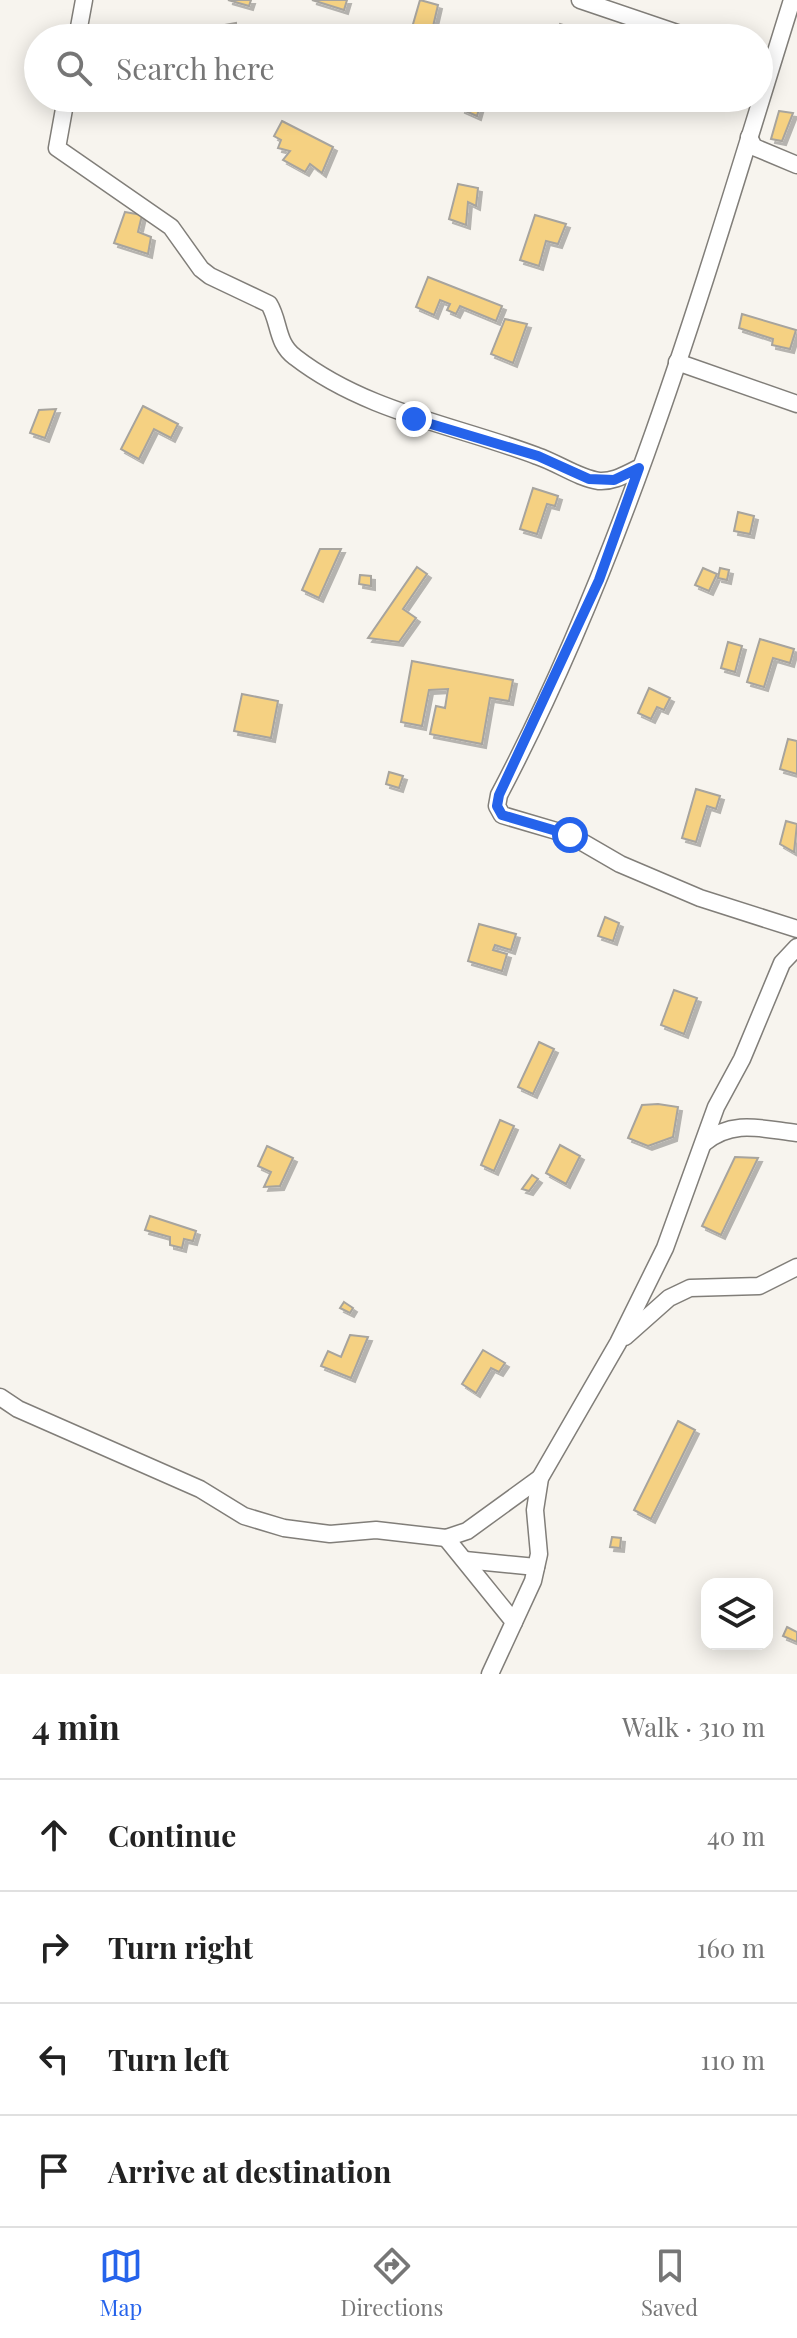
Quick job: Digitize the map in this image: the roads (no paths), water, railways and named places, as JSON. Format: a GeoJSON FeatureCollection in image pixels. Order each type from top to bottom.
{"type":"FeatureCollection","features":[{"type":"Feature","properties":{"kind":"street"},"geometry":{"type":"LineString","coordinates":[[80,24],[84,0]]}},
{"type":"Feature","properties":{"kind":"street"},"geometry":{"type":"LineString","coordinates":[[580,0],[651,24]]}},
{"type":"Feature","properties":{"kind":"street"},"geometry":{"type":"LineString","coordinates":[[773,58],[792,0]]}},
{"type":"Feature","properties":{"kind":"street"},"geometry":{"type":"LineString","coordinates":[[773,46],[777,45]]}},
{"type":"Feature","properties":{"kind":"street"},"geometry":{"type":"LineString","coordinates":[[63,112],[57,148],[171,227],[201,269],[210,276],[269,304],[282,344],[294,357],[339,384],[414,419],[538,456],[589,479],[614,480],[639,468]]}},
{"type":"Feature","properties":{"kind":"street"},"geometry":{"type":"LineString","coordinates":[[757,112],[677,362],[599,580],[499,795],[497,806],[502,815],[570,835],[620,864],[700,898],[797,929]]}},
{"type":"Feature","properties":{"kind":"street"},"geometry":{"type":"LineString","coordinates":[[749,137],[754,147],[797,165]]}},
{"type":"Feature","properties":{"kind":"street"},"geometry":{"type":"LineString","coordinates":[[677,362],[797,404]]}},
{"type":"Feature","properties":{"kind":"street"},"geometry":{"type":"LineString","coordinates":[[490,1674],[536,1567],[535,1510],[540,1478],[618,1343],[665,1248],[703,1143],[782,963],[797,947]]}},
{"type":"Feature","properties":{"kind":"street"},"geometry":{"type":"LineString","coordinates":[[703,1143],[717,1132],[739,1126],[797,1133]]}},
{"type":"Feature","properties":{"kind":"street"},"geometry":{"type":"LineString","coordinates":[[618,1343],[669,1298],[690,1288],[759,1286],[797,1267]]}},
{"type":"Feature","properties":{"kind":"street"},"geometry":{"type":"LineString","coordinates":[[0,1397],[18,1409],[200,1489],[244,1516],[284,1528],[330,1534],[376,1530],[446,1538],[467,1531],[540,1478]]}},
{"type":"Feature","properties":{"kind":"street"},"geometry":{"type":"LineString","coordinates":[[446,1538],[514,1622]]}},
{"type":"Feature","properties":{"kind":"street"},"geometry":{"type":"LineString","coordinates":[[465,1560],[536,1567]]}}]}
